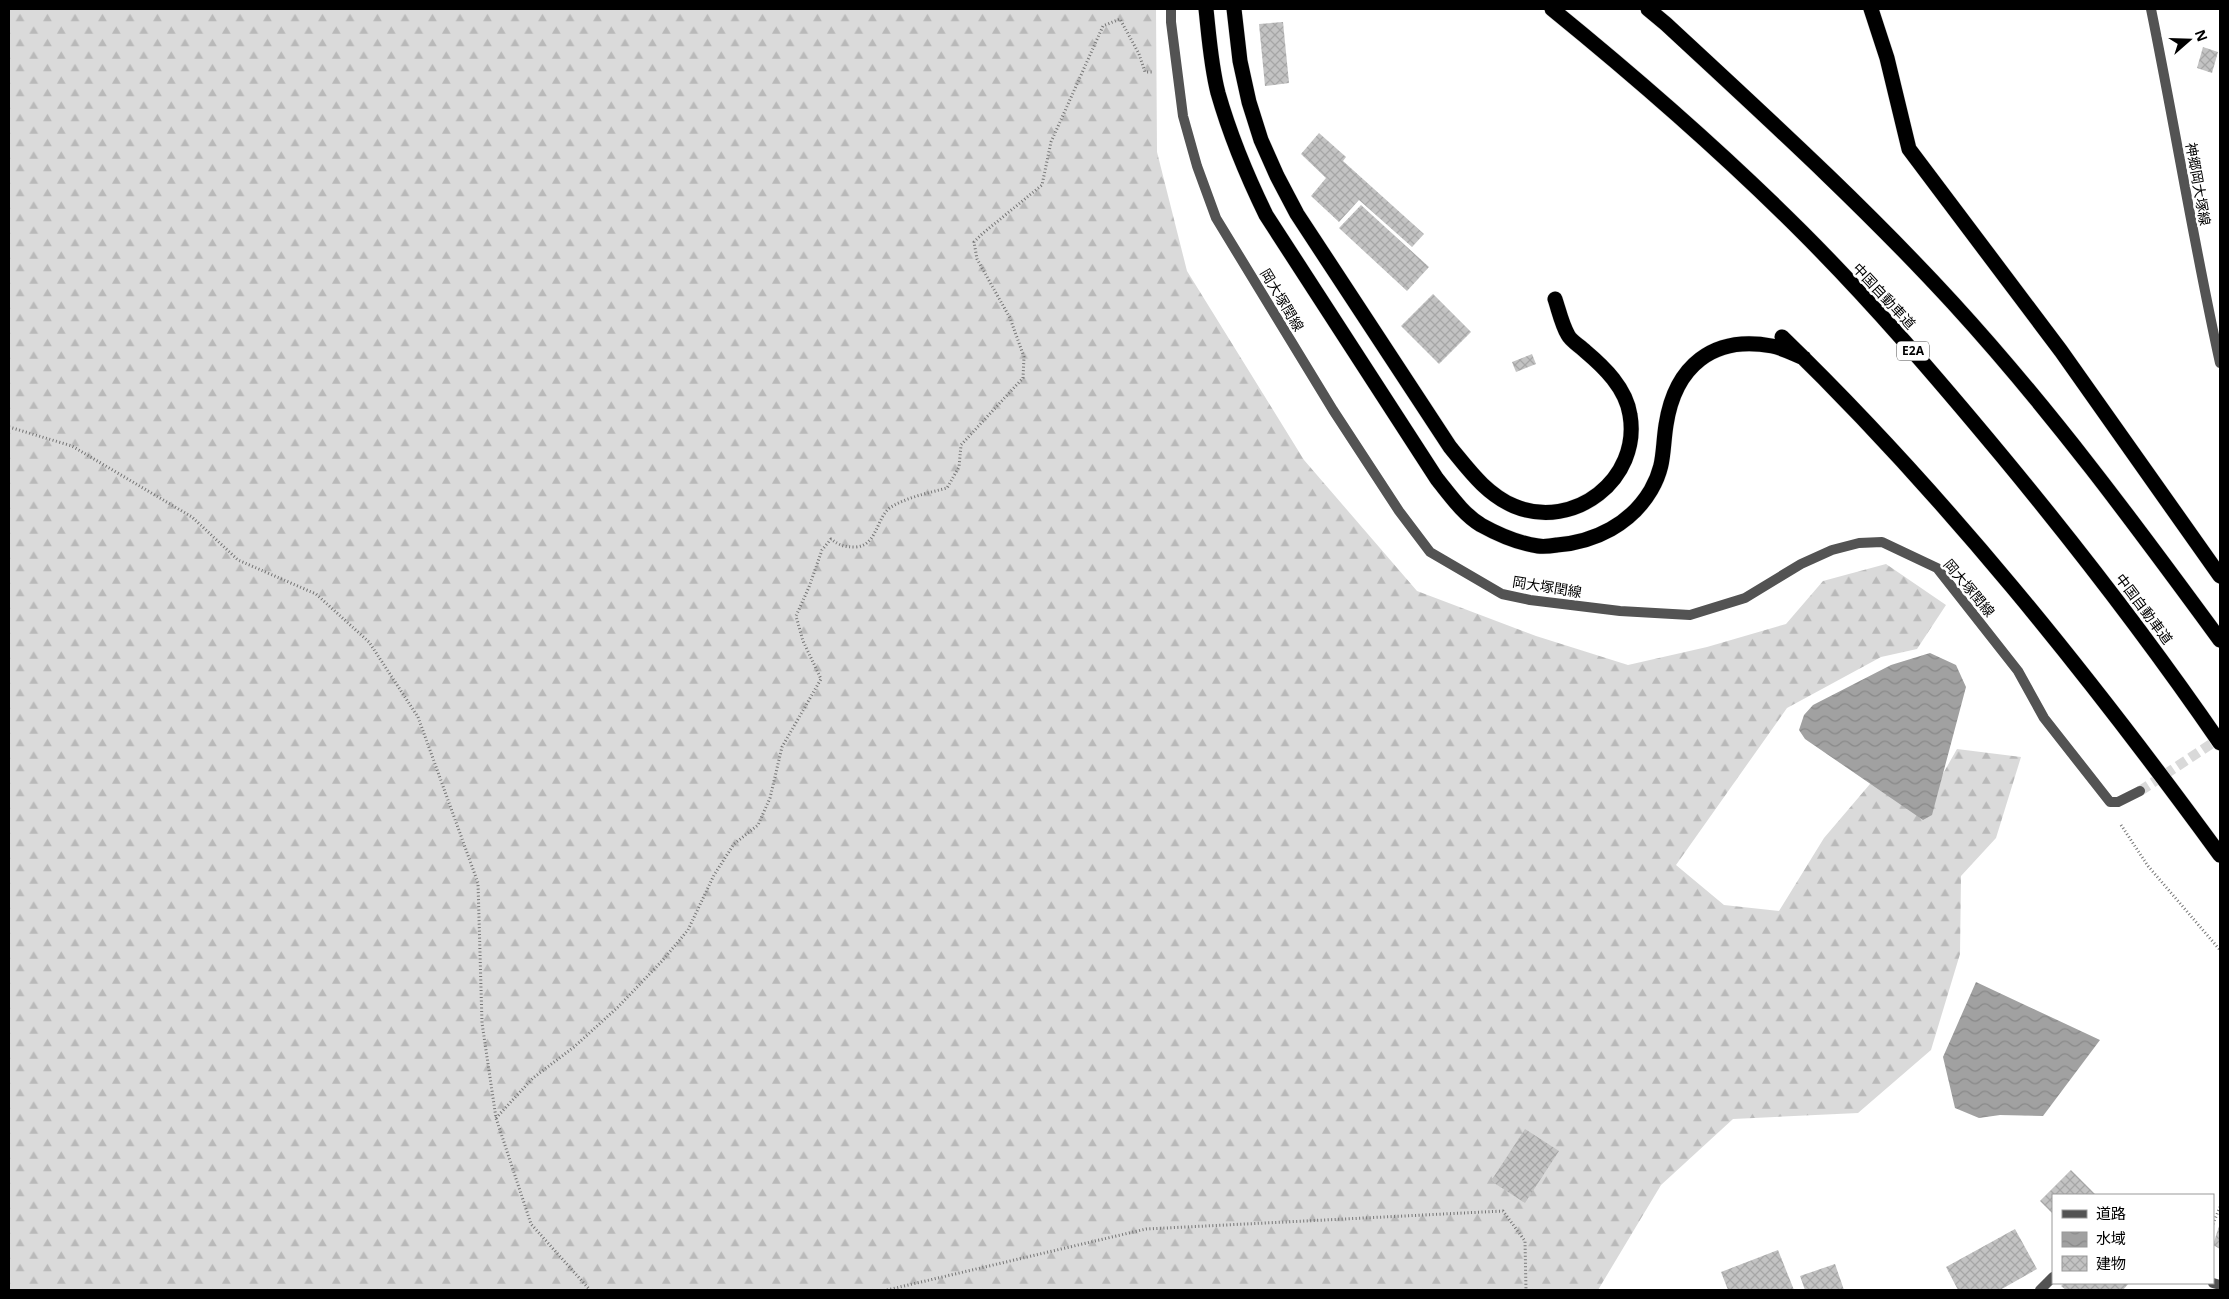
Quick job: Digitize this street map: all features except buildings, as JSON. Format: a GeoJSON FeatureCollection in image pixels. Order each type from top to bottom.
{"type":"FeatureCollection","features":[{"type":"Feature","properties":{"kind":"highway"},"geometry":{"type":"LineString","coordinates":[[1206,9],[1210,48],[1218,91],[1246,174],[1266,215],[1437,479],[1457,504],[1480,524],[1510,540],[1540,546],[1570,544],[1602,534],[1623,523],[1641,506],[1652,489],[1662,465],[1666,424],[1671,402],[1684,374],[1699,359],[1721,346],[1751,343],[1774,347],[1804,358]]}},
{"type":"Feature","properties":{"kind":"highway"},"geometry":{"type":"LineString","coordinates":[[1234,9],[1240,61],[1249,102],[1261,140],[1297,214],[1450,447],[1472,475],[1492,494],[1515,506],[1540,512],[1576,507],[1600,494],[1617,476],[1629,449],[1632,430],[1630,412],[1619,388],[1604,367],[1568,336],[1556,299]]}},
{"type":"Feature","properties":{"kind":"highway","name":"中国自動車道"},"geometry":{"type":"LineString","coordinates":[[1552,9],[1637,78],[1802,232],[1923,361],[2072,542],[2151,644],[2220,743]]}},
{"type":"Feature","properties":{"kind":"highway"},"geometry":{"type":"LineString","coordinates":[[1648,9],[1828,174],[1953,303],[2023,383],[2106,486],[2220,640]]}},
{"type":"Feature","properties":{"kind":"highway"},"geometry":{"type":"LineString","coordinates":[[1871,9],[1886,58],[1909,149],[2073,367],[2220,576]]}},
{"type":"Feature","properties":{"kind":"highway"},"geometry":{"type":"LineString","coordinates":[[1782,338],[1804,358],[1914,473],[2073,659],[2220,855]]}},
{"type":"Feature","properties":{"kind":"street","name":"岡大塚閏線"},"geometry":{"type":"LineString","coordinates":[[1171,9],[1183,116],[1216,218],[1333,410],[1399,511],[1430,552],[1502,594],[1530,600],[1620,611],[1690,615],[1745,598],[1801,564],[1832,550],[1859,543],[1882,542],[1937,568],[2018,670],[2044,718],[2104,796],[2110,802],[2118,802]]}},
{"type":"Feature","properties":{"kind":"street","name":"神郷岡大塚線"},"geometry":{"type":"LineString","coordinates":[[2151,9],[2169,98],[2196,254],[2220,363]]}},
{"type":"Feature","properties":{"kind":"street"},"geometry":{"type":"LineString","coordinates":[[2118,802],[2140,791]]}},
{"type":"Feature","properties":{"kind":"street"},"geometry":{"type":"LineString","coordinates":[[2040,1290],[2052,1278]]}},
{"type":"Feature","properties":{"kind":"path"},"geometry":{"type":"LineString","coordinates":[[496,1118],[533,1078],[574,1047],[618,1007],[662,961],[688,930],[714,874],[734,844],[758,825],[770,798],[782,747],[820,679],[803,641],[796,616],[822,550],[831,540],[842,547],[862,546],[874,536],[889,508],[913,498],[947,488],[959,467],[961,445],[1023,378],[1024,357],[1010,318],[977,259],[974,242],[1042,186],[1051,142],[1103,26],[1120,20],[1139,54],[1145,72],[1178,70]]}},
{"type":"Feature","properties":{"kind":"path"},"geometry":{"type":"LineString","coordinates":[[9,427],[72,446],[192,517],[238,560],[316,594],[369,642],[418,717],[478,882],[482,1023],[496,1118],[530,1224],[590,1290]]}},
{"type":"Feature","properties":{"kind":"path"},"geometry":{"type":"LineString","coordinates":[[2118,802],[2117,813],[2122,829],[2148,866],[2220,950]]}},
{"type":"Feature","properties":{"kind":"path"},"geometry":{"type":"LineString","coordinates":[[2214,1222],[2220,1207]]}},
{"type":"Feature","properties":{"kind":"path"},"geometry":{"type":"LineString","coordinates":[[888,1290],[1146,1229],[1503,1211],[1525,1241],[1526,1290]]}},
{"type":"Feature","properties":{"kind":"green space"},"geometry":{"type":"Polygon","coordinates":[[[9,9],[1156,9],[1157,152],[1187,271],[1304,460],[1417,591],[1536,636],[1628,665],[1707,647],[1786,624],[1823,581],[1886,564],[1946,605],[1917,649],[1881,657],[1787,708],[1676,865],[1724,905],[1779,911],[1824,838],[1870,784],[1936,786],[1957,749],[2021,757],[1996,838],[1961,876],[1960,954],[1931,1050],[1858,1113],[1733,1119],[1661,1185],[1598,1290],[9,1290],[9,9]]]}},
{"type":"Feature","properties":{"kind":"water"},"geometry":{"type":"Polygon","coordinates":[[[1930,653],[1956,665],[1966,687],[1932,815],[1923,820],[1805,739],[1799,730],[1804,715],[1813,705],[1891,665],[1930,653]]]}},
{"type":"Feature","properties":{"kind":"water"},"geometry":{"type":"Polygon","coordinates":[[[1976,982],[2100,1040],[2043,1116],[2000,1115],[1979,1118],[1955,1108],[1943,1057],[1976,982]]]}},
{"type":"Feature","properties":{"kind":"tunnel"},"geometry":{"type":"LineString","coordinates":[[2140,791],[2220,738]]}}]}
